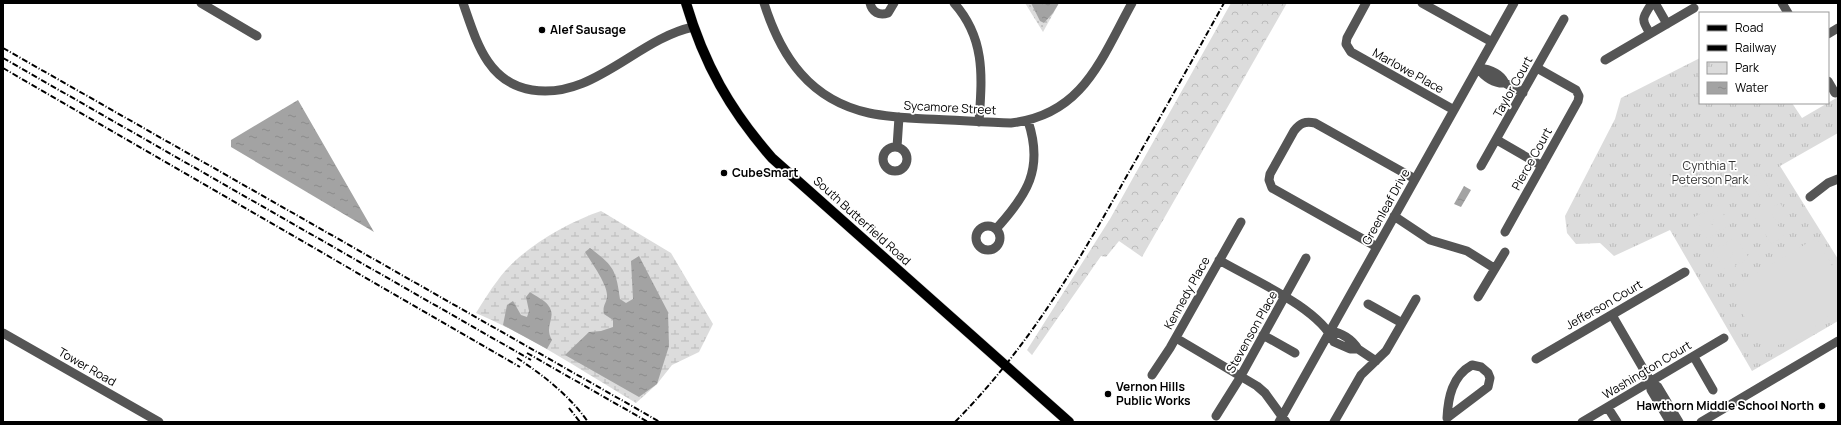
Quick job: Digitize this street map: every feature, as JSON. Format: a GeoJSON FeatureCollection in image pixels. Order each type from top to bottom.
{"type":"FeatureCollection","features":[{"type":"Feature","properties":{"kind":"main road","name":"South Butterfield Road"},"geometry":{"type":"LineString","coordinates":[[686,3],[693,27],[710,68],[726,98],[746,127],[772,158],[1069,422]]}},
{"type":"Feature","properties":{"kind":"street"},"geometry":{"type":"LineString","coordinates":[[201,3],[257,36]]}},
{"type":"Feature","properties":{"kind":"street"},"geometry":{"type":"LineString","coordinates":[[463,3],[477,42],[488,63],[499,74],[516,85],[538,91],[555,92],[570,89],[586,82],[672,33],[693,27]]}},
{"type":"Feature","properties":{"kind":"street","name":"Sycamore Street"},"geometry":{"type":"LineString","coordinates":[[764,3],[775,35],[785,54],[810,82],[824,94],[857,110],[899,117],[1011,123],[1028,121],[1060,107],[1079,92],[1092,75],[1132,3]]}},
{"type":"Feature","properties":{"kind":"street"},"geometry":{"type":"LineString","coordinates":[[870,3],[874,11],[880,14],[888,13],[894,3]]}},
{"type":"Feature","properties":{"kind":"street"},"geometry":{"type":"LineString","coordinates":[[954,3],[971,28],[981,60],[982,76],[979,122]]}},
{"type":"Feature","properties":{"kind":"street","name":"Marlowe Place"},"geometry":{"type":"LineString","coordinates":[[1366,3],[1347,38],[1346,44],[1351,52],[1454,110]]}},
{"type":"Feature","properties":{"kind":"street"},"geometry":{"type":"LineString","coordinates":[[1422,3],[1492,42]]}},
{"type":"Feature","properties":{"kind":"street","name":"Greenleaf Drive"},"geometry":{"type":"LineString","coordinates":[[1282,420],[1330,331],[1514,3]]}},
{"type":"Feature","properties":{"kind":"street"},"geometry":{"type":"LineString","coordinates":[[1650,33],[1643,22],[1643,16],[1652,3]]}},
{"type":"Feature","properties":{"kind":"street"},"geometry":{"type":"LineString","coordinates":[[1655,3],[1667,24]]}},
{"type":"Feature","properties":{"kind":"street"},"geometry":{"type":"LineString","coordinates":[[1782,3],[1787,12]]}},
{"type":"Feature","properties":{"kind":"street"},"geometry":{"type":"LineString","coordinates":[[1605,60],[1694,8]]}},
{"type":"Feature","properties":{"kind":"street","name":"Taylor Court"},"geometry":{"type":"LineString","coordinates":[[1482,166],[1564,19]]}},
{"type":"Feature","properties":{"kind":"street"},"geometry":{"type":"LineString","coordinates":[[1829,33],[1838,28]]}},
{"type":"Feature","properties":{"kind":"street"},"geometry":{"type":"LineString","coordinates":[[1478,68],[1483,75],[1498,83],[1505,83],[1523,93]]}},
{"type":"Feature","properties":{"kind":"street","name":"Pierce Court"},"geometry":{"type":"LineString","coordinates":[[1505,232],[1578,101],[1579,96],[1576,90],[1537,68]]}},
{"type":"Feature","properties":{"kind":"street"},"geometry":{"type":"LineString","coordinates":[[1829,83],[1835,93]]}},
{"type":"Feature","properties":{"kind":"street"},"geometry":{"type":"LineString","coordinates":[[897,147],[899,117]]}},
{"type":"Feature","properties":{"kind":"street"},"geometry":{"type":"LineString","coordinates":[[996,229],[1020,201],[1032,173],[1034,143],[1028,121]]}},
{"type":"Feature","properties":{"kind":"street"},"geometry":{"type":"LineString","coordinates":[[1377,247],[1275,191],[1270,184],[1270,174],[1294,131],[1304,122],[1312,122],[1415,179]]}},
{"type":"Feature","properties":{"kind":"street"},"geometry":{"type":"LineString","coordinates":[[1497,140],[1542,166]]}},
{"type":"Feature","properties":{"kind":"street"},"geometry":{"type":"LineString","coordinates":[[1810,197],[1828,183],[1838,179]]}},
{"type":"Feature","properties":{"kind":"street"},"geometry":{"type":"LineString","coordinates":[[1394,216],[1430,240],[1467,251],[1494,268]]}},
{"type":"Feature","properties":{"kind":"street","name":"Kennedy Place"},"geometry":{"type":"LineString","coordinates":[[1152,375],[1176,338],[1241,222]]}},
{"type":"Feature","properties":{"kind":"street"},"geometry":{"type":"LineString","coordinates":[[1478,297],[1494,268],[1506,252]]}},
{"type":"Feature","properties":{"kind":"street","name":"Stevenson Place"},"geometry":{"type":"LineString","coordinates":[[1216,416],[1306,258]]}},
{"type":"Feature","properties":{"kind":"street"},"geometry":{"type":"LineString","coordinates":[[1219,260],[1306,310],[1330,331],[1334,342],[1350,349],[1358,349],[1376,361]]}},
{"type":"Feature","properties":{"kind":"street","name":"Jefferson Court"},"geometry":{"type":"LineString","coordinates":[[1536,359],[1685,272]]}},
{"type":"Feature","properties":{"kind":"street"},"geometry":{"type":"LineString","coordinates":[[1334,422],[1361,375],[1386,352],[1416,298]]}},
{"type":"Feature","properties":{"kind":"street"},"geometry":{"type":"LineString","coordinates":[[1368,304],[1402,323]]}},
{"type":"Feature","properties":{"kind":"street"},"geometry":{"type":"LineString","coordinates":[[1612,315],[1651,382],[1658,387],[1679,422]]}},
{"type":"Feature","properties":{"kind":"street","name":"Tower Road"},"geometry":{"type":"LineString","coordinates":[[3,333],[159,422]]}},
{"type":"Feature","properties":{"kind":"street"},"geometry":{"type":"LineString","coordinates":[[1263,335],[1295,353]]}},
{"type":"Feature","properties":{"kind":"street"},"geometry":{"type":"LineString","coordinates":[[1176,338],[1240,376],[1265,393],[1282,420]]}},
{"type":"Feature","properties":{"kind":"street","name":"Washington Court"},"geometry":{"type":"LineString","coordinates":[[1582,422],[1724,338]]}},
{"type":"Feature","properties":{"kind":"street"},"geometry":{"type":"LineString","coordinates":[[1701,422],[1838,341]]}},
{"type":"Feature","properties":{"kind":"street"},"geometry":{"type":"LineString","coordinates":[[1694,357],[1713,390]]}},
{"type":"Feature","properties":{"kind":"street"},"geometry":{"type":"LineString","coordinates":[[1472,366],[1481,367],[1490,378],[1488,387],[1446,421],[1448,399],[1458,377],[1472,366]]}},
{"type":"Feature","properties":{"kind":"street"},"geometry":{"type":"LineString","coordinates":[[1651,382],[1651,390],[1670,422]]}},
{"type":"Feature","properties":{"kind":"street"},"geometry":{"type":"LineString","coordinates":[[1608,408],[1617,422]]}},
{"type":"Feature","properties":{"kind":"green space"},"geometry":{"type":"Polygon","coordinates":[[[1025,3],[1059,3],[1043,32],[1025,3]]]}},
{"type":"Feature","properties":{"kind":"green space"},"geometry":{"type":"Polygon","coordinates":[[[1231,3],[1287,3],[1142,257],[1119,241],[1106,257],[1101,256],[1032,355],[1027,350],[1110,219],[1231,3]]]}},
{"type":"Feature","properties":{"kind":"green space","name":"Cynthia T. Peterson Park"},"geometry":{"type":"Polygon","coordinates":[[[1699,59],[1699,104],[1793,104],[1802,118],[1826,104],[1829,104],[1829,102],[1838,97],[1838,133],[1780,166],[1838,259],[1838,321],[1752,371],[1670,230],[1614,256],[1600,243],[1576,244],[1567,233],[1565,216],[1615,119],[1621,98],[1699,59]]]}},
{"type":"Feature","properties":{"kind":"green space"},"geometry":{"type":"Polygon","coordinates":[[[1760,173],[1771,191],[1760,197],[1749,179],[1760,173]]]}},
{"type":"Feature","properties":{"kind":"green space"},"geometry":{"type":"Polygon","coordinates":[[[1780,203],[1788,216],[1777,223],[1769,209],[1780,203]]]}},
{"type":"Feature","properties":{"kind":"green space"},"geometry":{"type":"Polygon","coordinates":[[[1717,204],[1730,225],[1720,231],[1707,210],[1717,204]]]}},
{"type":"Feature","properties":{"kind":"green space"},"geometry":{"type":"Polygon","coordinates":[[[1769,209],[1784,236],[1771,244],[1755,217],[1769,209]]]}},
{"type":"Feature","properties":{"kind":"green space"},"geometry":{"type":"Polygon","coordinates":[[[601,211],[671,253],[713,324],[699,352],[672,365],[657,384],[636,403],[538,344],[497,322],[476,313],[495,284],[518,258],[545,238],[573,222],[601,211]]]}},
{"type":"Feature","properties":{"kind":"green space"},"geometry":{"type":"Polygon","coordinates":[[[1704,212],[1717,233],[1707,239],[1694,217],[1704,212]]]}},
{"type":"Feature","properties":{"kind":"green space"},"geometry":{"type":"Polygon","coordinates":[[[1736,237],[1749,258],[1739,264],[1726,243],[1736,237]]]}},
{"type":"Feature","properties":{"kind":"green space"},"geometry":{"type":"Polygon","coordinates":[[[1816,238],[1838,276],[1838,309],[1800,338],[1778,345],[1756,337],[1732,295],[1736,285],[1816,238]]]}},
{"type":"Feature","properties":{"kind":"green space"},"geometry":{"type":"Polygon","coordinates":[[[1723,244],[1736,266],[1726,271],[1713,250],[1723,244]]]}},
{"type":"Feature","properties":{"kind":"water"},"geometry":{"type":"Polygon","coordinates":[[[1031,3],[1059,3],[1044,23],[1040,21],[1031,3]]]}},
{"type":"Feature","properties":{"kind":"water"},"geometry":{"type":"Polygon","coordinates":[[[298,100],[374,232],[231,147],[231,140],[298,100]]]}},
{"type":"Feature","properties":{"kind":"water"},"geometry":{"type":"Polygon","coordinates":[[[1464,186],[1471,190],[1461,207],[1454,204],[1464,186]]]}},
{"type":"Feature","properties":{"kind":"water"},"geometry":{"type":"Polygon","coordinates":[[[590,248],[609,264],[617,281],[620,299],[626,303],[633,299],[631,261],[639,256],[668,312],[669,346],[657,384],[639,397],[565,355],[589,332],[601,331],[613,327],[613,320],[604,314],[607,291],[599,274],[585,252],[590,248]]]}},
{"type":"Feature","properties":{"kind":"water"},"geometry":{"type":"Polygon","coordinates":[[[530,292],[545,301],[551,310],[552,314],[549,330],[552,340],[547,349],[503,325],[507,305],[513,301],[521,315],[527,317],[529,311],[526,297],[530,292]]]}},
{"type":"Feature","properties":{"kind":"railway"},"geometry":{"type":"LineString","coordinates":[[955,422],[1006,364],[1051,303],[1091,239],[1224,3]]}},
{"type":"Feature","properties":{"kind":"railway"},"geometry":{"type":"LineString","coordinates":[[3,48],[660,422]]}},
{"type":"Feature","properties":{"kind":"railway"},"geometry":{"type":"LineString","coordinates":[[3,58],[531,360]]}},
{"type":"Feature","properties":{"kind":"railway"},"geometry":{"type":"LineString","coordinates":[[3,68],[520,367]]}},
{"type":"Feature","properties":{"kind":"railway"},"geometry":{"type":"LineString","coordinates":[[527,353],[648,422]]}},
{"type":"Feature","properties":{"kind":"railway"},"geometry":{"type":"LineString","coordinates":[[517,358],[556,387],[573,403],[588,422]]}},
{"type":"Feature","properties":{"kind":"railway"},"geometry":{"type":"LineString","coordinates":[[569,408],[580,422]]}},
{"type":"Feature","properties":{"kind":"place","name":"Alef Sausage"},"geometry":{"type":"Point","coordinates":[542,30]}},
{"type":"Feature","properties":{"kind":"place","name":"CubeSmart"},"geometry":{"type":"Point","coordinates":[724,173]}},
{"type":"Feature","properties":{"kind":"place","name":"Vernon Hills Public Works"},"geometry":{"type":"Point","coordinates":[1108,394]}},
{"type":"Feature","properties":{"kind":"place","name":"Hawthorn Middle School North"},"geometry":{"type":"Point","coordinates":[1822,406]}}]}
